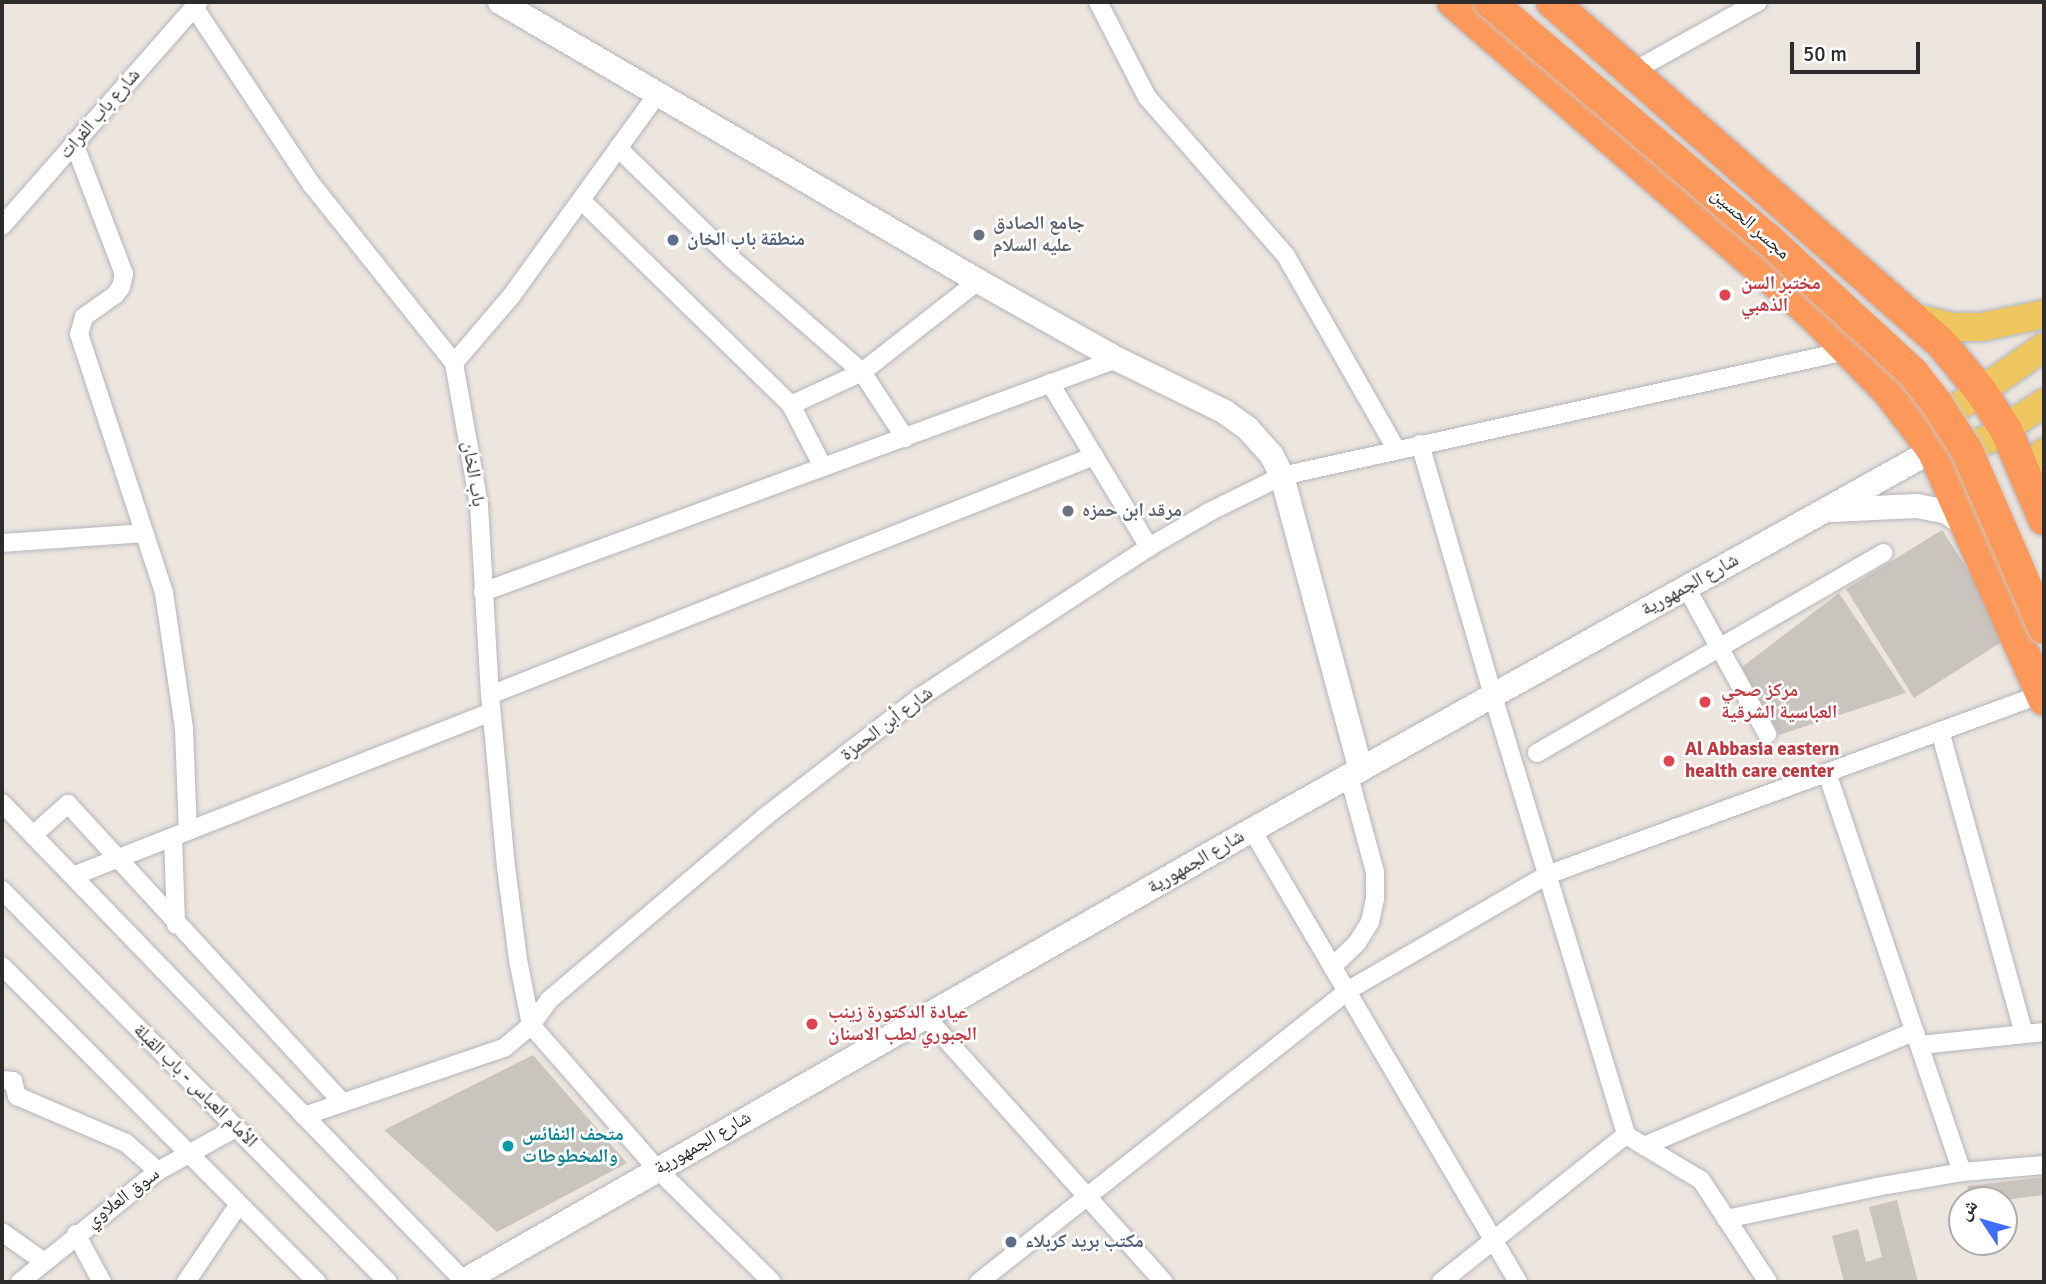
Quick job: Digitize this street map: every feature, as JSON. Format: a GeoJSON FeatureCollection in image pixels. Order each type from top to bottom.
{"type":"FeatureCollection","features":[{"type":"Feature","properties":{"kind":"highway"},"geometry":{"type":"LineString","coordinates":[[1453,2],[1851,350],[1888,391],[1933,450],[2043,696]]}},
{"type":"Feature","properties":{"kind":"highway","name":"مجسر الحسين"},"geometry":{"type":"LineString","coordinates":[[1490,2],[1769,240],[1913,373],[1937,404],[1967,452],[2044,628]]}},
{"type":"Feature","properties":{"kind":"highway","name":"مجسر الحسين"},"geometry":{"type":"LineString","coordinates":[[1521,2],[1874,311],[1928,362],[1953,394],[1984,446],[2044,582]]}},
{"type":"Feature","properties":{"kind":"highway"},"geometry":{"type":"LineString","coordinates":[[1552,2],[1941,343],[1980,390],[2006,430],[2041,512]]}},
{"type":"Feature","properties":{"kind":"main road"},"geometry":{"type":"LineString","coordinates":[[500,2],[978,281],[1117,359],[1225,412],[1256,438],[1272,456],[1282,476],[1355,773]]}},
{"type":"Feature","properties":{"kind":"main road"},"geometry":{"type":"LineString","coordinates":[[1912,317],[1954,327],[1982,327],[2044,314]]}},
{"type":"Feature","properties":{"kind":"main road"},"geometry":{"type":"LineString","coordinates":[[2044,347],[1936,423],[1931,433],[1933,450],[1956,449],[2006,430],[2044,403]]}},
{"type":"Feature","properties":{"kind":"main road","name":"شارع الجمهورية"},"geometry":{"type":"LineString","coordinates":[[463,1282],[1252,830],[1933,450]]}},
{"type":"Feature","properties":{"kind":"main road"},"geometry":{"type":"LineString","coordinates":[[2041,512],[2044,452]]}},
{"type":"Feature","properties":{"kind":"main road"},"geometry":{"type":"LineString","coordinates":[[1820,511],[1917,506],[1947,512],[1968,527]]}},
{"type":"Feature","properties":{"kind":"street"},"geometry":{"type":"LineString","coordinates":[[1098,2],[1147,97],[1286,256],[1396,449]]}},
{"type":"Feature","properties":{"kind":"street"},"geometry":{"type":"LineString","coordinates":[[1632,72],[1758,2]]}},
{"type":"Feature","properties":{"kind":"street","name":"شارع باب الفرات"},"geometry":{"type":"LineString","coordinates":[[2,226],[197,4]]}},
{"type":"Feature","properties":{"kind":"street","name":"باب الخان"},"geometry":{"type":"LineString","coordinates":[[197,4],[312,185],[454,363],[479,505],[490,703],[518,960],[531,1025]]}},
{"type":"Feature","properties":{"kind":"street"},"geometry":{"type":"LineString","coordinates":[[454,363],[512,295],[658,93]]}},
{"type":"Feature","properties":{"kind":"street"},"geometry":{"type":"LineString","coordinates":[[74,143],[124,274],[121,287],[115,295],[84,317],[79,334],[164,593],[173,641],[184,729],[176,925]]}},
{"type":"Feature","properties":{"kind":"street"},"geometry":{"type":"LineString","coordinates":[[618,148],[732,259],[862,372],[905,438]]}},
{"type":"Feature","properties":{"kind":"street"},"geometry":{"type":"LineString","coordinates":[[581,200],[791,405],[823,467]]}},
{"type":"Feature","properties":{"kind":"street"},"geometry":{"type":"LineString","coordinates":[[791,405],[862,372],[978,281]]}},
{"type":"Feature","properties":{"kind":"street","name":"شارع أبن الحمزة"},"geometry":{"type":"LineString","coordinates":[[304,1116],[505,1048],[531,1025],[548,1000],[766,816],[920,697],[1149,547],[1211,511],[1282,476],[1851,350]]}},
{"type":"Feature","properties":{"kind":"street"},"geometry":{"type":"LineString","coordinates":[[483,592],[1117,359]]}},
{"type":"Feature","properties":{"kind":"street"},"geometry":{"type":"LineString","coordinates":[[1050,383],[1149,547]]}},
{"type":"Feature","properties":{"kind":"street"},"geometry":{"type":"LineString","coordinates":[[1420,444],[1626,1135],[1701,1180],[1768,1282]]}},
{"type":"Feature","properties":{"kind":"street"},"geometry":{"type":"LineString","coordinates":[[73,876],[181,834],[490,703],[1094,456]]}},
{"type":"Feature","properties":{"kind":"street"},"geometry":{"type":"LineString","coordinates":[[2,543],[145,533]]}},
{"type":"Feature","properties":{"kind":"street"},"geometry":{"type":"LineString","coordinates":[[1537,753],[1883,553]]}},
{"type":"Feature","properties":{"kind":"street"},"geometry":{"type":"LineString","coordinates":[[1686,587],[1767,734]]}},
{"type":"Feature","properties":{"kind":"street"},"geometry":{"type":"LineString","coordinates":[[979,1282],[1347,991],[1547,875],[2043,696]]}},
{"type":"Feature","properties":{"kind":"street"},"geometry":{"type":"LineString","coordinates":[[1940,731],[2024,1034]]}},
{"type":"Feature","properties":{"kind":"street"},"geometry":{"type":"LineString","coordinates":[[1332,967],[1357,943],[1370,922],[1375,899],[1375,872],[1355,773]]}},
{"type":"Feature","properties":{"kind":"street"},"geometry":{"type":"LineString","coordinates":[[1827,773],[1962,1172]]}},
{"type":"Feature","properties":{"kind":"street"},"geometry":{"type":"LineString","coordinates":[[2,803],[463,1282]]}},
{"type":"Feature","properties":{"kind":"street"},"geometry":{"type":"LineString","coordinates":[[33,835],[68,804],[176,925],[343,1103]]}},
{"type":"Feature","properties":{"kind":"street"},"geometry":{"type":"LineString","coordinates":[[1252,830],[1518,1282]]}},
{"type":"Feature","properties":{"kind":"street","name":"الأمام العباس - باب القبلة"},"geometry":{"type":"LineString","coordinates":[[2,890],[387,1282]]}},
{"type":"Feature","properties":{"kind":"street"},"geometry":{"type":"LineString","coordinates":[[2,966],[317,1282]]}},
{"type":"Feature","properties":{"kind":"street"},"geometry":{"type":"LineString","coordinates":[[926,1017],[1164,1282]]}},
{"type":"Feature","properties":{"kind":"street"},"geometry":{"type":"LineString","coordinates":[[531,1025],[657,1169],[772,1282]]}},
{"type":"Feature","properties":{"kind":"street"},"geometry":{"type":"LineString","coordinates":[[1644,1146],[1917,1038],[2044,1032]]}},
{"type":"Feature","properties":{"kind":"street"},"geometry":{"type":"LineString","coordinates":[[2,1080],[13,1081],[17,1096],[125,1143],[158,1171]]}},
{"type":"Feature","properties":{"kind":"street","name":"سوق العلاوي"},"geometry":{"type":"LineString","coordinates":[[20,1282],[76,1234],[158,1171],[236,1128]]}},
{"type":"Feature","properties":{"kind":"street"},"geometry":{"type":"LineString","coordinates":[[1441,1282],[1626,1135]]}},
{"type":"Feature","properties":{"kind":"street"},"geometry":{"type":"LineString","coordinates":[[1726,1219],[1962,1172],[2044,1165]]}},
{"type":"Feature","properties":{"kind":"street"},"geometry":{"type":"LineString","coordinates":[[186,1282],[239,1204]]}},
{"type":"Feature","properties":{"kind":"street"},"geometry":{"type":"LineString","coordinates":[[2,1232],[44,1262]]}},
{"type":"Feature","properties":{"kind":"street"},"geometry":{"type":"LineString","coordinates":[[76,1234],[102,1282]]}},
{"type":"Feature","properties":{"kind":"building"},"geometry":{"type":"Polygon","coordinates":[[[1942,530],[1979,587],[2003,641],[1914,698],[1846,589],[1942,530]]]}},
{"type":"Feature","properties":{"kind":"building"},"geometry":{"type":"Polygon","coordinates":[[[1839,593],[1906,693],[1779,735],[1742,667],[1839,593]]]}},
{"type":"Feature","properties":{"kind":"building","name":"متحف النفائس والمخطوطات"},"geometry":{"type":"Polygon","coordinates":[[[533,1055],[627,1163],[497,1232],[384,1130],[533,1055]]]}},
{"type":"Feature","properties":{"kind":"building"},"geometry":{"type":"Polygon","coordinates":[[[2044,1177],[2044,1195],[2018,1198],[2018,1186],[1967,1186],[2044,1177]]]}},
{"type":"Feature","properties":{"kind":"building"},"geometry":{"type":"Polygon","coordinates":[[[1897,1200],[1918,1282],[1844,1282],[1832,1236],[1858,1229],[1866,1262],[1882,1257],[1869,1207],[1897,1200]]]}},
{"type":"Feature","properties":{"kind":"place","name":"جامع الصادق عليه السلام"},"geometry":{"type":"Point","coordinates":[979,235]}},
{"type":"Feature","properties":{"kind":"place","name":"منطقة باب الخان"},"geometry":{"type":"Point","coordinates":[673,240]}},
{"type":"Feature","properties":{"kind":"place","name":"مختبر السن الذهبي"},"geometry":{"type":"Point","coordinates":[1725,295]}},
{"type":"Feature","properties":{"kind":"place","name":"مرقد ابن حمزه"},"geometry":{"type":"Point","coordinates":[1068,511]}},
{"type":"Feature","properties":{"kind":"place","name":"مركز صحي العباسية الشرقية"},"geometry":{"type":"Point","coordinates":[1705,702]}},
{"type":"Feature","properties":{"kind":"place","name":"Al Abbasia eastern health care center"},"geometry":{"type":"Point","coordinates":[1669,761]}},
{"type":"Feature","properties":{"kind":"place","name":"عيادة الدكتورة زينب الجبوري لطب الاسنان"},"geometry":{"type":"Point","coordinates":[812,1024]}},
{"type":"Feature","properties":{"kind":"place","name":"متحف النفائس والمخطوطات"},"geometry":{"type":"Point","coordinates":[508,1146]}},
{"type":"Feature","properties":{"kind":"place","name":"مكتب بريد كربلاء"},"geometry":{"type":"Point","coordinates":[1011,1242]}}]}
